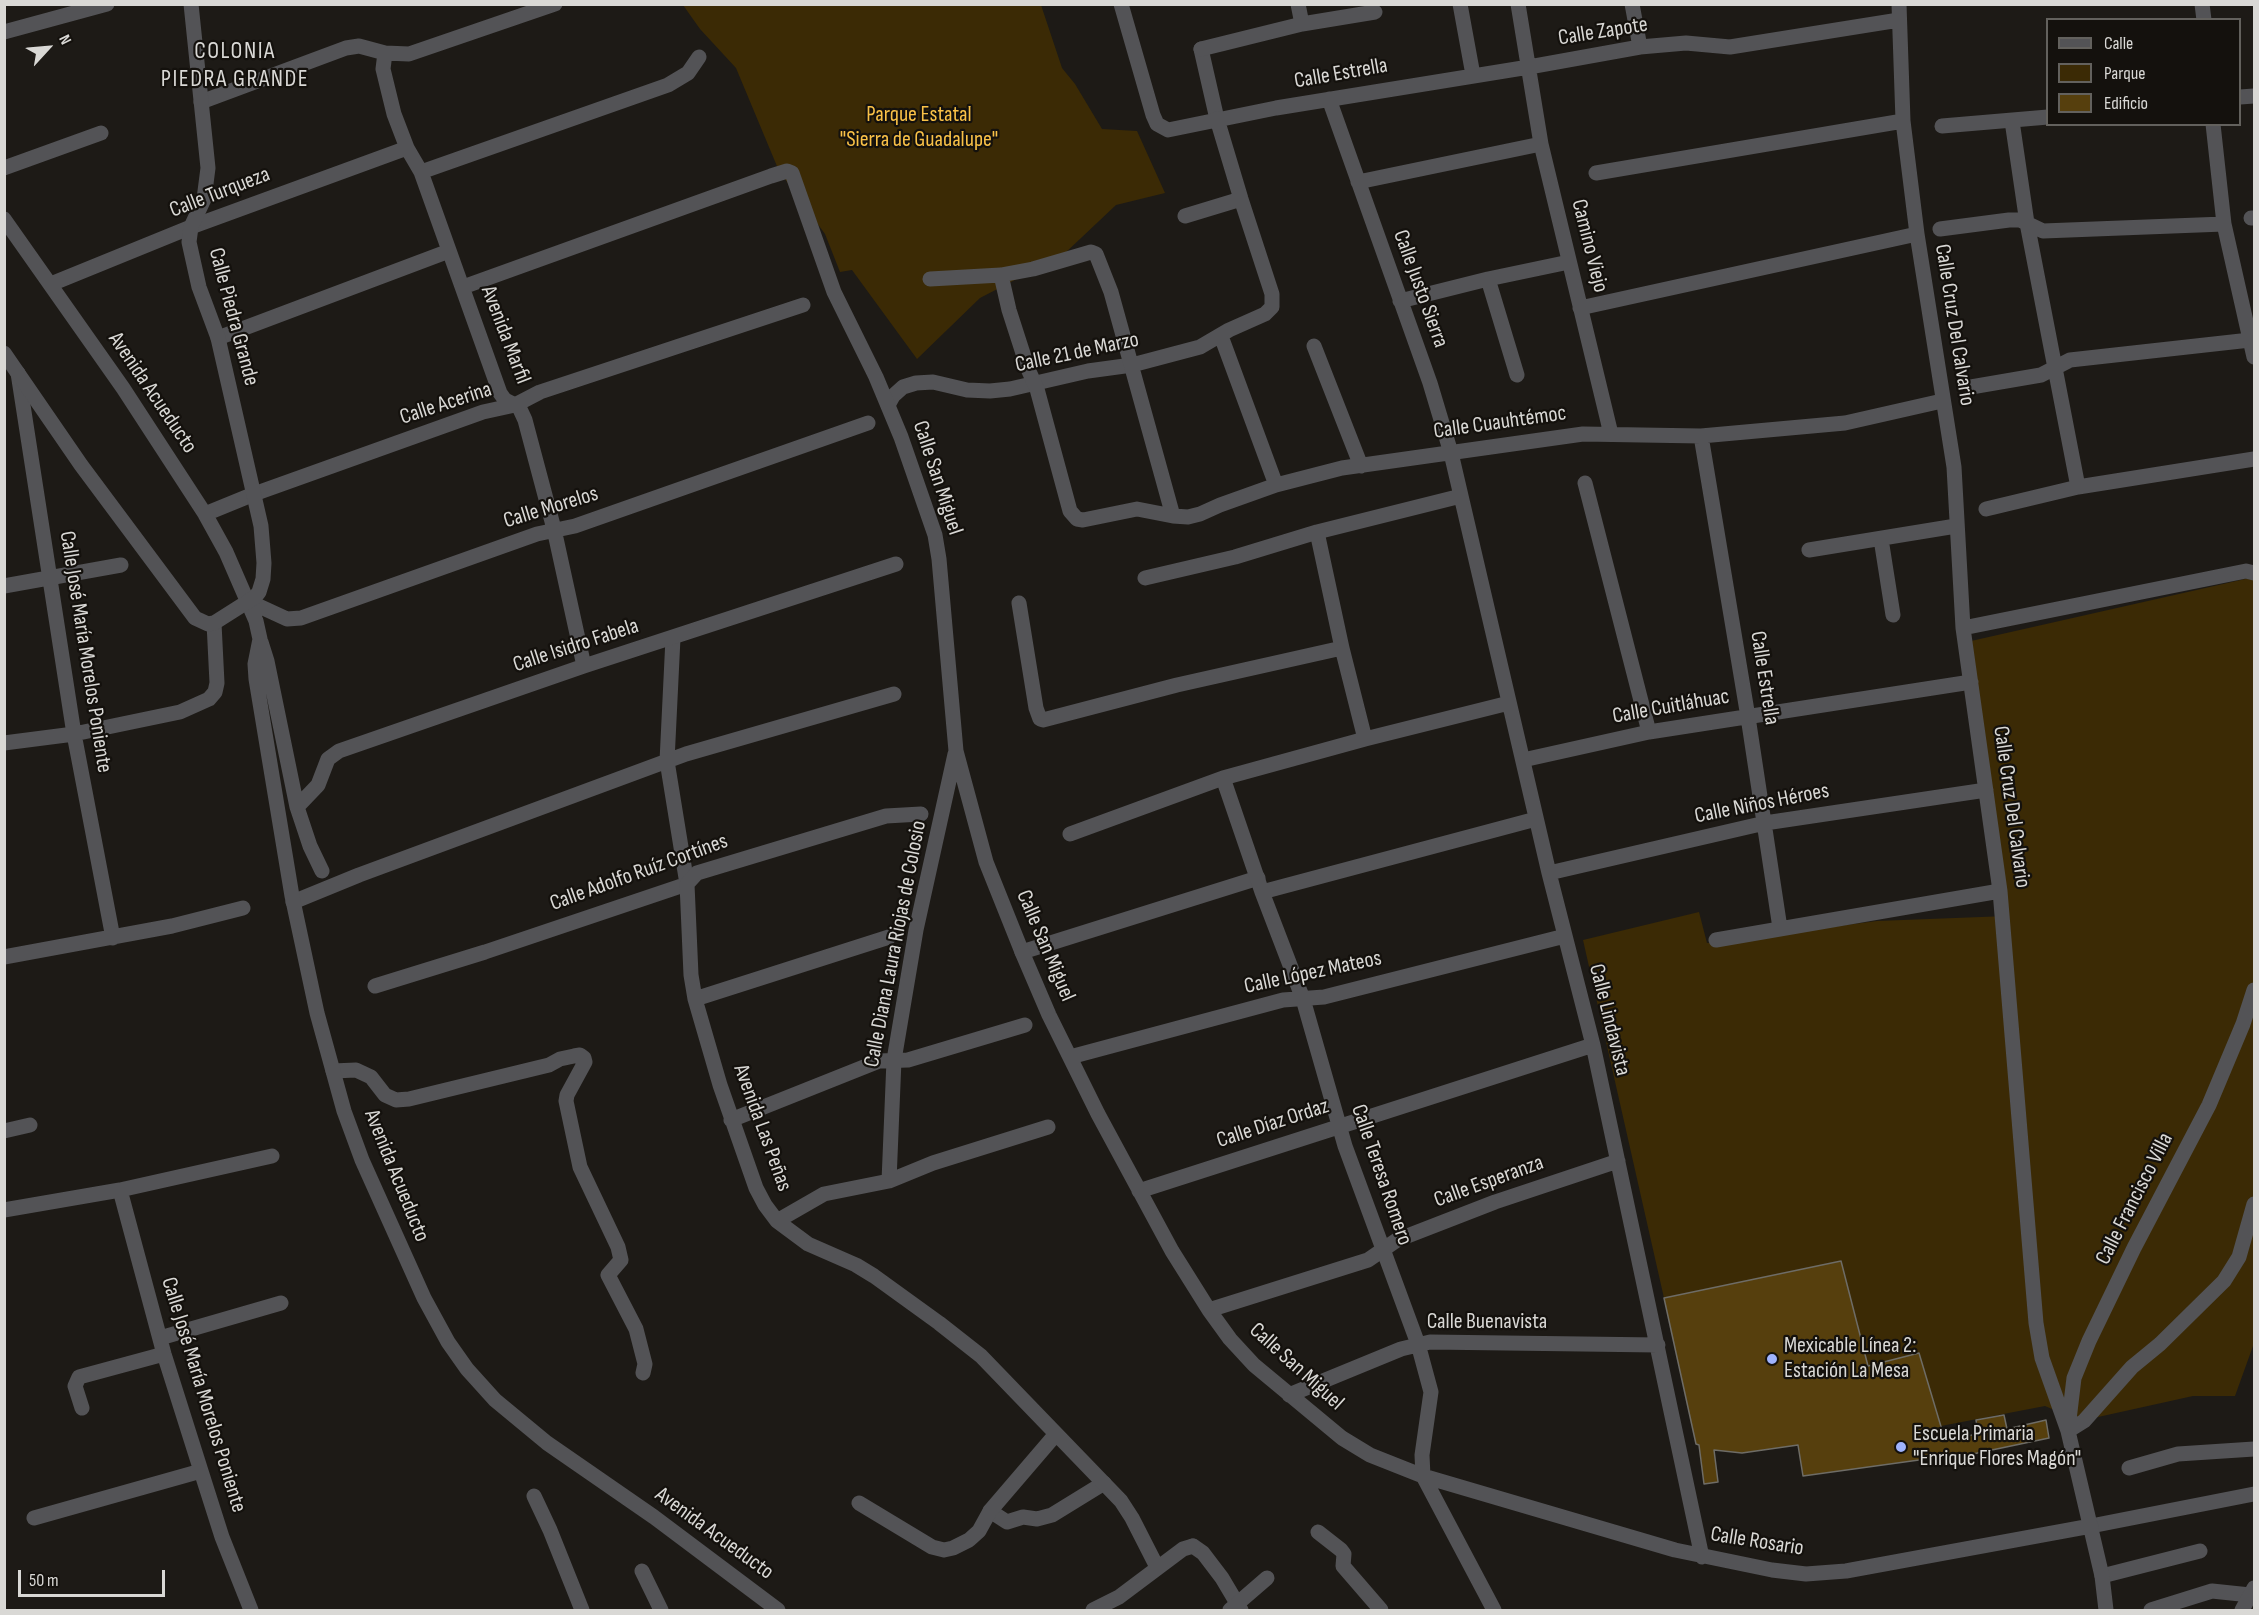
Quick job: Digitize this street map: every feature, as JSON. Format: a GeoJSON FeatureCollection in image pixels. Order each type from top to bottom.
{"type":"FeatureCollection","features":[{"type":"Feature","properties":{"kind":"street"},"geometry":{"type":"LineString","coordinates":[[4,33],[107,4]]}},
{"type":"Feature","properties":{"kind":"street","name":"Calle Piedra Grande"},"geometry":{"type":"LineString","coordinates":[[191,4],[208,168],[204,200],[192,227],[189,242],[195,275],[218,338],[261,526],[264,563],[259,592],[248,601]]}},
{"type":"Feature","properties":{"kind":"street"},"geometry":{"type":"LineString","coordinates":[[201,102],[346,48],[359,46],[385,53],[409,54],[555,4]]}},
{"type":"Feature","properties":{"kind":"street","name":"Calle Estrella"},"geometry":{"type":"LineString","coordinates":[[1121,4],[1152,115],[1162,129],[1173,130],[1218,119],[1329,99],[1529,67]]}},
{"type":"Feature","properties":{"kind":"street"},"geometry":{"type":"LineString","coordinates":[[1298,4],[1302,24]]}},
{"type":"Feature","properties":{"kind":"street"},"geometry":{"type":"LineString","coordinates":[[1460,4],[1473,75]]}},
{"type":"Feature","properties":{"kind":"street","name":"Camino Viejo"},"geometry":{"type":"LineString","coordinates":[[1518,4],[1541,144],[1611,434]]}},
{"type":"Feature","properties":{"kind":"street"},"geometry":{"type":"LineString","coordinates":[[1632,4],[1640,47]]}},
{"type":"Feature","properties":{"kind":"street","name":"Calle Cruz Del Calvario"},"geometry":{"type":"LineString","coordinates":[[1899,4],[1903,121],[1917,234],[1954,467],[1963,628],[2000,891],[2036,1323],[2042,1358],[2068,1431],[2102,1576],[2106,1611]]}},
{"type":"Feature","properties":{"kind":"street"},"geometry":{"type":"LineString","coordinates":[[1185,216],[1241,199],[1201,49],[1302,24],[1375,12]]}},
{"type":"Feature","properties":{"kind":"street","name":"Calle Zapote"},"geometry":{"type":"LineString","coordinates":[[1529,67],[1640,47],[1686,43],[1730,47],[1899,20]]}},
{"type":"Feature","properties":{"kind":"street","name":"Avenida Marfil"},"geometry":{"type":"LineString","coordinates":[[385,53],[383,69],[394,114],[407,148],[421,172],[500,393],[505,400],[521,410],[525,420],[554,529],[584,666]]}},
{"type":"Feature","properties":{"kind":"street"},"geometry":{"type":"LineString","coordinates":[[421,172],[668,85],[692,69],[699,57]]}},
{"type":"Feature","properties":{"kind":"street","name":"Calle Justo Sierra"},"geometry":{"type":"LineString","coordinates":[[1329,99],[1430,383],[1461,496]]}},
{"type":"Feature","properties":{"kind":"street"},"geometry":{"type":"LineString","coordinates":[[1942,126],[2046,117]]}},
{"type":"Feature","properties":{"kind":"street"},"geometry":{"type":"LineString","coordinates":[[1596,173],[1903,121]]}},
{"type":"Feature","properties":{"kind":"street"},"geometry":{"type":"LineString","coordinates":[[2012,121],[2027,223],[2078,487]]}},
{"type":"Feature","properties":{"kind":"street"},"geometry":{"type":"LineString","coordinates":[[2213,126],[2224,224],[2254,357]]}},
{"type":"Feature","properties":{"kind":"street"},"geometry":{"type":"LineString","coordinates":[[4,168],[101,133]]}},
{"type":"Feature","properties":{"kind":"street"},"geometry":{"type":"LineString","coordinates":[[1358,182],[1541,144]]}},
{"type":"Feature","properties":{"kind":"street","name":"Calle Turqueza"},"geometry":{"type":"LineString","coordinates":[[51,284],[192,227],[407,148]]}},
{"type":"Feature","properties":{"kind":"street","name":"Calle San Miguel"},"geometry":{"type":"LineString","coordinates":[[463,287],[787,171],[792,173],[834,292],[888,405],[918,482],[935,535],[956,751],[986,862],[1022,952],[1070,1057],[1172,1251],[1230,1339],[1254,1365],[1342,1438],[1370,1455],[1423,1476]]}},
{"type":"Feature","properties":{"kind":"street","name":"Calle 21 de Marzo"},"geometry":{"type":"LineString","coordinates":[[888,405],[893,396],[903,387],[916,383],[933,382],[967,390],[990,391],[1010,389],[1088,371],[1132,365],[1200,347],[1265,314],[1272,307],[1272,294],[1241,199]]}},
{"type":"Feature","properties":{"kind":"street","name":"Avenida Acueducto"},"geometry":{"type":"LineString","coordinates":[[4,219],[123,388],[206,514],[226,552],[256,621],[260,639],[255,664],[255,679],[293,902],[317,1013],[358,1150],[424,1298],[448,1342],[467,1369],[495,1400],[547,1443],[654,1517],[778,1611]]}},
{"type":"Feature","properties":{"kind":"street"},"geometry":{"type":"LineString","coordinates":[[1940,230],[2009,220],[2027,223],[2043,231],[2224,224]]}},
{"type":"Feature","properties":{"kind":"street"},"geometry":{"type":"LineString","coordinates":[[1580,308],[1917,234]]}},
{"type":"Feature","properties":{"kind":"street"},"geometry":{"type":"LineString","coordinates":[[218,338],[449,251]]}},
{"type":"Feature","properties":{"kind":"street"},"geometry":{"type":"LineString","coordinates":[[930,279],[1001,275],[1033,269],[1091,252],[1096,254],[1111,292],[1173,516]]}},
{"type":"Feature","properties":{"kind":"street"},"geometry":{"type":"LineString","coordinates":[[1400,301],[1569,262]]}},
{"type":"Feature","properties":{"kind":"street"},"geometry":{"type":"LineString","coordinates":[[1001,275],[1009,310],[1028,369],[1035,383]]}},
{"type":"Feature","properties":{"kind":"street"},"geometry":{"type":"LineString","coordinates":[[1488,279],[1517,375]]}},
{"type":"Feature","properties":{"kind":"street","name":"Calle Acerina"},"geometry":{"type":"LineString","coordinates":[[206,514],[254,494],[483,412],[515,405],[540,392],[803,305]]}},
{"type":"Feature","properties":{"kind":"street"},"geometry":{"type":"LineString","coordinates":[[1221,336],[1276,485]]}},
{"type":"Feature","properties":{"kind":"street"},"geometry":{"type":"LineString","coordinates":[[1971,387],[2041,375],[2070,360],[2250,340]]}},
{"type":"Feature","properties":{"kind":"street"},"geometry":{"type":"LineString","coordinates":[[1314,346],[1361,466]]}},
{"type":"Feature","properties":{"kind":"street"},"geometry":{"type":"LineString","coordinates":[[4,353],[81,465],[188,610],[203,622],[214,623],[248,601]]}},
{"type":"Feature","properties":{"kind":"street","name":"Calle José María Morelos Poniente"},"geometry":{"type":"LineString","coordinates":[[18,373],[75,734],[113,938]]}},
{"type":"Feature","properties":{"kind":"street","name":"Calle Cuauhtémoc"},"geometry":{"type":"LineString","coordinates":[[1035,383],[1068,504],[1073,515],[1083,520],[1137,509],[1173,516],[1200,514],[1276,485],[1342,468],[1583,434],[1701,436],[1845,423],[1942,401]]}},
{"type":"Feature","properties":{"kind":"street","name":"Calle Morelos"},"geometry":{"type":"LineString","coordinates":[[248,601],[277,616],[287,619],[301,618],[554,529],[575,526],[868,423]]}},
{"type":"Feature","properties":{"kind":"street","name":"Calle Estrella"},"geometry":{"type":"LineString","coordinates":[[1701,436],[1748,717],[1780,928]]}},
{"type":"Feature","properties":{"kind":"street"},"geometry":{"type":"LineString","coordinates":[[1986,508],[2078,487],[2254,459]]}},
{"type":"Feature","properties":{"kind":"street"},"geometry":{"type":"LineString","coordinates":[[1585,483],[1649,732]]}},
{"type":"Feature","properties":{"kind":"street"},"geometry":{"type":"LineString","coordinates":[[1145,578],[1235,557],[1317,531],[1461,496]]}},
{"type":"Feature","properties":{"kind":"street","name":"Calle Lindavista"},"geometry":{"type":"LineString","coordinates":[[1461,496],[1536,819],[1593,1045],[1702,1557]]}},
{"type":"Feature","properties":{"kind":"street"},"geometry":{"type":"LineString","coordinates":[[1809,550],[1956,525]]}},
{"type":"Feature","properties":{"kind":"street"},"geometry":{"type":"LineString","coordinates":[[1317,531],[1342,648],[1365,739]]}},
{"type":"Feature","properties":{"kind":"street"},"geometry":{"type":"LineString","coordinates":[[1881,538],[1893,615]]}},
{"type":"Feature","properties":{"kind":"street","name":"Calle Isidro Fabela"},"geometry":{"type":"LineString","coordinates":[[297,807],[315,790],[325,763],[331,755],[584,666],[896,564]]}},
{"type":"Feature","properties":{"kind":"street"},"geometry":{"type":"LineString","coordinates":[[4,586],[121,565]]}},
{"type":"Feature","properties":{"kind":"street"},"geometry":{"type":"LineString","coordinates":[[1963,628],[2246,571],[2254,573]]}},
{"type":"Feature","properties":{"kind":"street"},"geometry":{"type":"LineString","coordinates":[[1019,603],[1036,708],[1040,718],[1046,720],[1177,686],[1342,648]]}},
{"type":"Feature","properties":{"kind":"street"},"geometry":{"type":"LineString","coordinates":[[4,743],[75,734],[180,712],[209,699],[215,692],[217,683],[214,623]]}},
{"type":"Feature","properties":{"kind":"street","name":"Avenida Las Peñas"},"geometry":{"type":"LineString","coordinates":[[673,638],[667,761],[687,884],[691,975],[695,999],[731,1120],[756,1188],[777,1221],[808,1244],[856,1265],[874,1276],[981,1356],[1128,1510],[1157,1567]]}},
{"type":"Feature","properties":{"kind":"street"},"geometry":{"type":"LineString","coordinates":[[260,639],[267,661],[297,807],[310,846],[322,871]]}},
{"type":"Feature","properties":{"kind":"street","name":"Calle Cuitláhuac"},"geometry":{"type":"LineString","coordinates":[[1523,760],[1649,732],[1971,682]]}},
{"type":"Feature","properties":{"kind":"street"},"geometry":{"type":"LineString","coordinates":[[293,902],[359,875],[667,761],[894,694]]}},
{"type":"Feature","properties":{"kind":"street"},"geometry":{"type":"LineString","coordinates":[[1070,834],[1223,778],[1509,703]]}},
{"type":"Feature","properties":{"kind":"street","name":"Calle Diana Laura Riojas de Colosio"},"geometry":{"type":"LineString","coordinates":[[889,1181],[894,1060],[916,930],[956,751]]}},
{"type":"Feature","properties":{"kind":"street","name":"Calle Teresa Romero"},"geometry":{"type":"LineString","coordinates":[[1223,778],[1303,999],[1338,1126],[1418,1344],[1431,1392],[1422,1455],[1423,1476]]}},
{"type":"Feature","properties":{"kind":"street","name":"Calle Niños Héroes"},"geometry":{"type":"LineString","coordinates":[[1549,873],[1765,823],[1986,789]]}},
{"type":"Feature","properties":{"kind":"street","name":"Calle Adolfo Ruíz Cortínes"},"geometry":{"type":"LineString","coordinates":[[375,986],[485,952],[687,884],[697,873],[886,816],[921,814]]}},
{"type":"Feature","properties":{"kind":"street"},"geometry":{"type":"LineString","coordinates":[[1022,952],[1260,885],[1536,819]]}},
{"type":"Feature","properties":{"kind":"street"},"geometry":{"type":"LineString","coordinates":[[1716,940],[2000,891]]}},
{"type":"Feature","properties":{"kind":"street"},"geometry":{"type":"LineString","coordinates":[[4,957],[172,926],[243,908]]}},
{"type":"Feature","properties":{"kind":"street","name":"Calle López Mateos"},"geometry":{"type":"LineString","coordinates":[[1070,1057],[1283,1000],[1324,998],[1565,936]]}},
{"type":"Feature","properties":{"kind":"street"},"geometry":{"type":"LineString","coordinates":[[695,999],[889,937]]}},
{"type":"Feature","properties":{"kind":"street","name":"Calle Francisco Villa"},"geometry":{"type":"LineString","coordinates":[[2068,1431],[2074,1378],[2088,1341],[2209,1106],[2243,1024],[2254,990]]}},
{"type":"Feature","properties":{"kind":"street"},"geometry":{"type":"LineString","coordinates":[[731,1120],[879,1061],[908,1060],[1025,1025]]}},
{"type":"Feature","properties":{"kind":"street","name":"Calle Díaz Ordaz"},"geometry":{"type":"LineString","coordinates":[[1139,1191],[1593,1045]]}},
{"type":"Feature","properties":{"kind":"street"},"geometry":{"type":"LineString","coordinates":[[333,1071],[356,1071],[371,1077],[385,1095],[396,1100],[409,1099],[549,1065],[560,1059],[580,1055],[584,1058],[585,1062],[566,1101],[580,1167],[618,1247],[621,1260],[608,1275],[636,1329],[645,1364],[643,1373]]}},
{"type":"Feature","properties":{"kind":"street"},"geometry":{"type":"LineString","coordinates":[[4,1131],[30,1125]]}},
{"type":"Feature","properties":{"kind":"street"},"geometry":{"type":"LineString","coordinates":[[777,1221],[824,1194],[889,1181],[933,1163],[1048,1127]]}},
{"type":"Feature","properties":{"kind":"street"},"geometry":{"type":"LineString","coordinates":[[4,1210],[120,1190],[272,1156]]}},
{"type":"Feature","properties":{"kind":"street","name":"Calle Esperanza"},"geometry":{"type":"LineString","coordinates":[[1209,1310],[1368,1260],[1397,1240],[1495,1202],[1618,1161]]}},
{"type":"Feature","properties":{"kind":"street","name":"Calle José María Morelos Poniente"},"geometry":{"type":"LineString","coordinates":[[120,1190],[160,1338],[201,1471],[222,1537],[251,1611]]}},
{"type":"Feature","properties":{"kind":"street"},"geometry":{"type":"LineString","coordinates":[[2068,1431],[2084,1421],[2132,1367],[2160,1344],[2224,1281],[2239,1257],[2254,1204]]}},
{"type":"Feature","properties":{"kind":"street"},"geometry":{"type":"LineString","coordinates":[[160,1338],[281,1303]]}},
{"type":"Feature","properties":{"kind":"street","name":"Calle Buenavista"},"geometry":{"type":"LineString","coordinates":[[1289,1395],[1418,1344],[1443,1342],[1658,1345]]}},
{"type":"Feature","properties":{"kind":"street"},"geometry":{"type":"LineString","coordinates":[[82,1408],[75,1386],[79,1377],[165,1354]]}},
{"type":"Feature","properties":{"kind":"street"},"geometry":{"type":"LineString","coordinates":[[858,1503],[937,1550],[953,1548],[969,1540],[979,1531],[990,1511],[1056,1434]]}},
{"type":"Feature","properties":{"kind":"street"},"geometry":{"type":"LineString","coordinates":[[2129,1468],[2178,1454],[2254,1449]]}},
{"type":"Feature","properties":{"kind":"street"},"geometry":{"type":"LineString","coordinates":[[34,1518],[201,1471]]}},
{"type":"Feature","properties":{"kind":"street"},"geometry":{"type":"LineString","coordinates":[[1423,1476],[1494,1611]]}},
{"type":"Feature","properties":{"kind":"street","name":"Calle Rosario"},"geometry":{"type":"LineString","coordinates":[[1423,1476],[1702,1557],[1773,1570],[1827,1574],[2254,1494]]}},
{"type":"Feature","properties":{"kind":"street"},"geometry":{"type":"LineString","coordinates":[[990,1511],[1007,1522],[1023,1517],[1037,1519],[1052,1515],[1104,1483]]}},
{"type":"Feature","properties":{"kind":"street"},"geometry":{"type":"LineString","coordinates":[[534,1496],[582,1611]]}},
{"type":"Feature","properties":{"kind":"street"},"geometry":{"type":"LineString","coordinates":[[1318,1532],[1341,1550],[1344,1554],[1344,1568],[1381,1611]]}},
{"type":"Feature","properties":{"kind":"street"},"geometry":{"type":"LineString","coordinates":[[1093,1611],[1122,1604],[1157,1567],[1183,1549],[1193,1546],[1198,1548],[1222,1578],[1236,1608],[1267,1578]]}},
{"type":"Feature","properties":{"kind":"street"},"geometry":{"type":"LineString","coordinates":[[2102,1576],[2200,1551]]}},
{"type":"Feature","properties":{"kind":"street"},"geometry":{"type":"LineString","coordinates":[[642,1571],[661,1611]]}},
{"type":"Feature","properties":{"kind":"street"},"geometry":{"type":"LineString","coordinates":[[2151,1611],[2212,1592],[2252,1592],[2242,1611]]}},
{"type":"Feature","properties":{"kind":"green space","name":"Parque Estatal \"Sierra de Guadalupe\""},"geometry":{"type":"Polygon","coordinates":[[[683,5],[1041,5],[1062,68],[1075,84],[1102,129],[1137,131],[1165,193],[1116,205],[1063,255],[980,298],[917,359],[852,270],[840,272],[825,234],[779,171],[736,68],[700,29],[683,5]]]}},
{"type":"Feature","properties":{"kind":"green space"},"geometry":{"type":"Polygon","coordinates":[[[2254,577],[2254,1345],[2235,1396],[2193,1396],[2080,1421],[2045,1406],[1941,1426],[1919,1353],[1868,1366],[1841,1261],[1664,1298],[1583,940],[1699,912],[1707,943],[1877,921],[2007,916],[1971,641],[2254,577]]]}},
{"type":"Feature","properties":{"kind":"building","name":"Mexicable Línea 2: Estación La Mesa"},"geometry":{"type":"Polygon","coordinates":[[[1841,1261],[1868,1366],[1919,1353],[1945,1440],[1978,1434],[1976,1420],[2004,1415],[2007,1429],[2046,1420],[2049,1438],[1949,1459],[1948,1456],[1803,1476],[1798,1445],[1742,1453],[1714,1450],[1718,1482],[1704,1484],[1699,1445],[1696,1444],[1664,1298],[1841,1261]]]}},
{"type":"Feature","properties":{"kind":"place","name":"Mexicable Línea 2: Estación La Mesa"},"geometry":{"type":"Point","coordinates":[1772,1359]}},
{"type":"Feature","properties":{"kind":"place","name":"Escuela Primaria \"Enrique Flores Magón\""},"geometry":{"type":"Point","coordinates":[1901,1447]}},
{"type":"Feature","properties":{"kind":"district","name":"COLONIA PIEDRA GRANDE"},"geometry":{"type":"Point","coordinates":[235,66]}}]}
